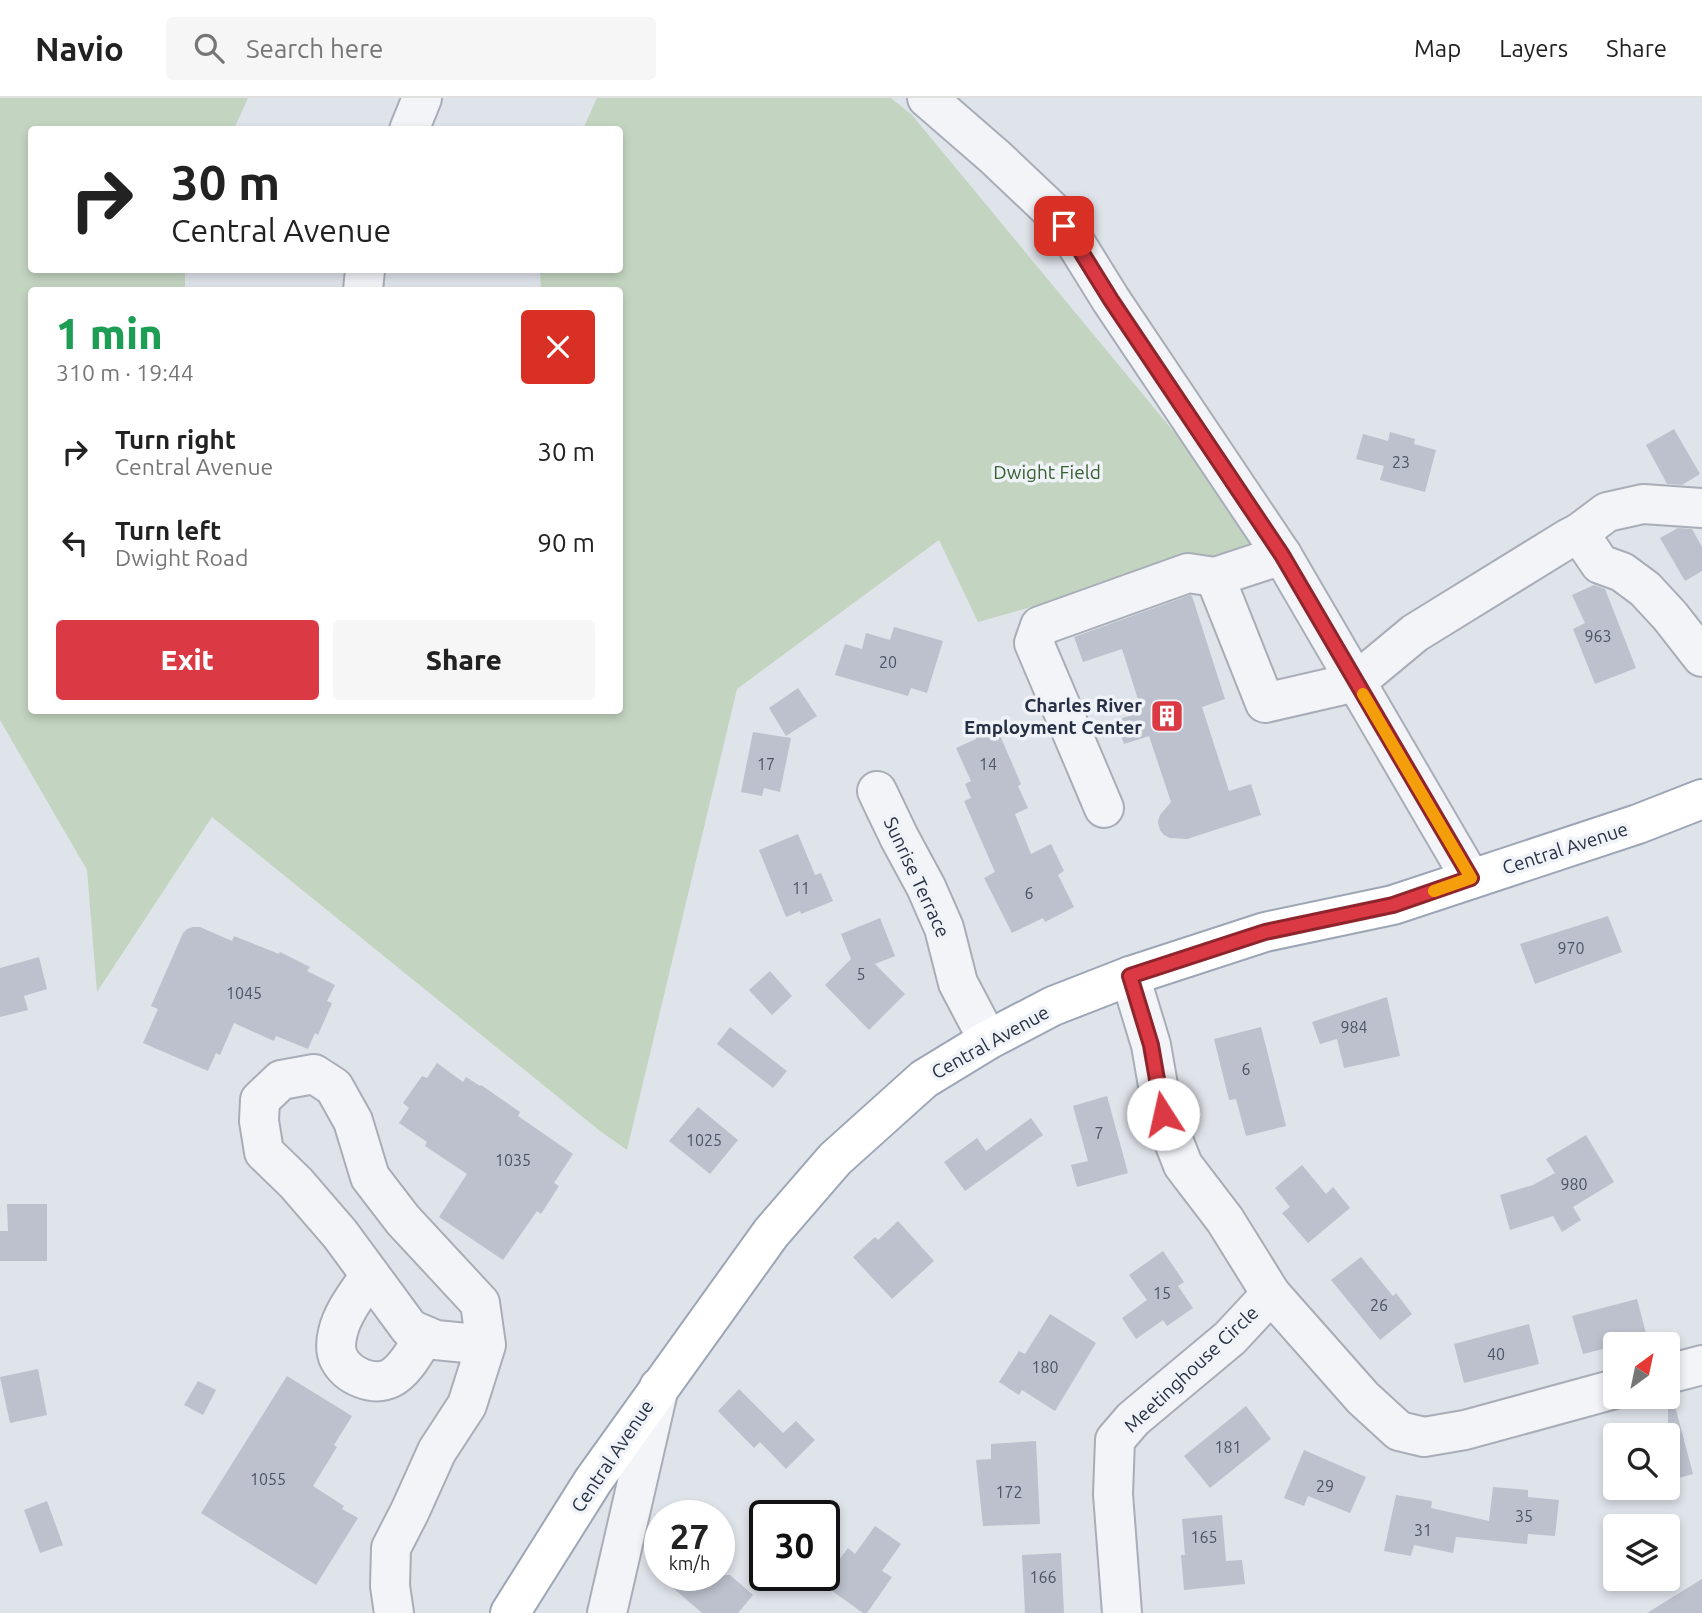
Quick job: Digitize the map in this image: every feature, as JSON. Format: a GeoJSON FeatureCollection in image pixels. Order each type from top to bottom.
{"type":"FeatureCollection","features":[{"type":"Feature","properties":{"kind":"main road","name":"Central Avenue"},"geometry":{"type":"LineString","coordinates":[[509,1613],[593,1481],[771,1233],[835,1159],[924,1079],[988,1040],[1054,1006],[1130,976],[1265,932],[1393,905],[1638,824],[1702,799]]}},
{"type":"Feature","properties":{"kind":"street"},"geometry":{"type":"LineString","coordinates":[[412,126],[422,98]]}},
{"type":"Feature","properties":{"kind":"street"},"geometry":{"type":"LineString","coordinates":[[927,98],[1052,211],[1075,242],[1282,555],[1471,878]]}},
{"type":"Feature","properties":{"kind":"street"},"geometry":{"type":"LineString","coordinates":[[1215,577],[1265,704],[1356,682],[1415,633],[1579,533],[1607,512],[1643,504],[1702,508]]}},
{"type":"Feature","properties":{"kind":"street"},"geometry":{"type":"LineString","coordinates":[[1579,533],[1600,564],[1622,572],[1645,589],[1702,657]]}},
{"type":"Feature","properties":{"kind":"street"},"geometry":{"type":"LineString","coordinates":[[1104,808],[1034,643],[1040,626],[1188,573],[1215,577],[1282,555]]}},
{"type":"Feature","properties":{"kind":"street","name":"Sunrise Terrace"},"geometry":{"type":"LineString","coordinates":[[877,791],[944,928],[958,983],[988,1040]]}},
{"type":"Feature","properties":{"kind":"street","name":"Meetinghouse Circle"},"geometry":{"type":"LineString","coordinates":[[1130,976],[1151,1045],[1163,1114],[1183,1165],[1225,1220],[1271,1294],[1363,1398],[1399,1432],[1424,1437],[1465,1430],[1603,1392]]}},
{"type":"Feature","properties":{"kind":"street"},"geometry":{"type":"LineString","coordinates":[[394,1613],[390,1586],[391,1548],[411,1511],[437,1451],[467,1405],[486,1345],[480,1303],[403,1220],[370,1177],[353,1121],[334,1087],[314,1074],[281,1080],[261,1100],[259,1121],[264,1152],[296,1183],[340,1234],[410,1329],[436,1340],[486,1345]]}},
{"type":"Feature","properties":{"kind":"street"},"geometry":{"type":"LineString","coordinates":[[370,1275],[338,1331],[336,1347],[340,1360],[349,1370],[363,1379],[377,1382],[392,1377],[425,1336]]}},
{"type":"Feature","properties":{"kind":"street","name":"Meetinghouse Circle"},"geometry":{"type":"LineString","coordinates":[[1122,1613],[1113,1494],[1115,1440],[1133,1419],[1230,1338],[1271,1294]]}},
{"type":"Feature","properties":{"kind":"street"},"geometry":{"type":"LineString","coordinates":[[1680,1370],[1702,1364]]}},
{"type":"Feature","properties":{"kind":"street"},"geometry":{"type":"LineString","coordinates":[[608,1612],[659,1386]]}},
{"type":"Feature","properties":{"kind":"green space","name":"Dwight Field"},"geometry":{"type":"Polygon","coordinates":[[[0,98],[248,98],[235,126],[28,126],[28,273],[185,273],[185,287],[28,287],[28,714],[623,714],[623,287],[541,287],[540,273],[623,273],[623,126],[584,126],[597,98],[891,98],[912,115],[1217,484],[1260,542],[978,622],[939,540],[737,689],[627,1150],[212,817],[97,992],[87,870],[0,720],[0,98]]]}},
{"type":"Feature","properties":{"kind":"building"},"geometry":{"type":"Polygon","coordinates":[[[1674,429],[1700,474],[1682,485],[1667,484],[1646,445],[1674,429]]]}},
{"type":"Feature","properties":{"kind":"building"},"geometry":{"type":"Polygon","coordinates":[[[1390,432],[1415,439],[1414,444],[1436,450],[1425,492],[1380,480],[1384,466],[1356,459],[1363,434],[1388,441],[1390,432]]]}},
{"type":"Feature","properties":{"kind":"building"},"geometry":{"type":"Polygon","coordinates":[[[1678,528],[1692,529],[1702,547],[1702,571],[1685,581],[1660,538],[1678,528]]]}},
{"type":"Feature","properties":{"kind":"building"},"geometry":{"type":"Polygon","coordinates":[[[1594,585],[1605,589],[1636,668],[1595,684],[1573,629],[1585,623],[1572,595],[1594,585]]]}},
{"type":"Feature","properties":{"kind":"building","name":"Charles River Employment Center"},"geometry":{"type":"Polygon","coordinates":[[[1190,595],[1225,699],[1202,707],[1229,791],[1251,784],[1261,815],[1187,839],[1170,838],[1160,830],[1160,815],[1171,802],[1149,736],[1124,744],[1116,720],[1142,712],[1122,649],[1083,662],[1074,637],[1190,595]]]}},
{"type":"Feature","properties":{"kind":"building"},"geometry":{"type":"Polygon","coordinates":[[[894,627],[943,641],[927,693],[911,688],[908,696],[835,675],[845,644],[862,649],[866,633],[890,640],[894,627]]]}},
{"type":"Feature","properties":{"kind":"building"},"geometry":{"type":"Polygon","coordinates":[[[798,688],[817,716],[786,736],[769,708],[798,688]]]}},
{"type":"Feature","properties":{"kind":"building"},"geometry":{"type":"Polygon","coordinates":[[[995,724],[1021,784],[1018,786],[1028,808],[1015,814],[1031,854],[1051,844],[1064,871],[1058,875],[1074,907],[1045,922],[1043,918],[1012,933],[984,878],[995,872],[964,801],[971,798],[965,784],[971,781],[956,748],[976,739],[974,733],[995,724]]]}},
{"type":"Feature","properties":{"kind":"building"},"geometry":{"type":"Polygon","coordinates":[[[753,732],[791,738],[780,792],[764,788],[762,796],[741,792],[753,732]]]}},
{"type":"Feature","properties":{"kind":"building"},"geometry":{"type":"Polygon","coordinates":[[[798,834],[815,875],[821,873],[833,901],[786,917],[759,850],[798,834]]]}},
{"type":"Feature","properties":{"kind":"building"},"geometry":{"type":"Polygon","coordinates":[[[1608,916],[1622,952],[1535,984],[1520,944],[1608,916]]]}},
{"type":"Feature","properties":{"kind":"building"},"geometry":{"type":"Polygon","coordinates":[[[880,918],[895,956],[875,964],[905,994],[869,1030],[825,985],[851,959],[841,934],[880,918]]]}},
{"type":"Feature","properties":{"kind":"building"},"geometry":{"type":"Polygon","coordinates":[[[193,927],[200,927],[232,941],[234,936],[279,954],[280,952],[310,967],[307,971],[335,985],[327,1001],[332,1003],[318,1035],[315,1033],[308,1049],[276,1036],[274,1041],[234,1023],[220,1055],[216,1053],[208,1071],[143,1043],[158,1009],[151,1006],[183,933],[193,927]]]}},
{"type":"Feature","properties":{"kind":"building"},"geometry":{"type":"Polygon","coordinates":[[[39,957],[47,989],[24,996],[28,1010],[0,1017],[0,968],[39,957]]]}},
{"type":"Feature","properties":{"kind":"building"},"geometry":{"type":"Polygon","coordinates":[[[770,971],[792,996],[772,1015],[749,990],[770,971]]]}},
{"type":"Feature","properties":{"kind":"building"},"geometry":{"type":"Polygon","coordinates":[[[1387,997],[1400,1056],[1344,1068],[1337,1039],[1320,1044],[1312,1022],[1387,997]]]}},
{"type":"Feature","properties":{"kind":"building"},"geometry":{"type":"Polygon","coordinates":[[[730,1027],[787,1071],[773,1088],[717,1044],[730,1027]]]}},
{"type":"Feature","properties":{"kind":"building"},"geometry":{"type":"Polygon","coordinates":[[[1261,1027],[1286,1126],[1246,1136],[1236,1099],[1229,1100],[1214,1039],[1261,1027]]]}},
{"type":"Feature","properties":{"kind":"building"},"geometry":{"type":"Polygon","coordinates":[[[437,1063],[463,1082],[466,1077],[481,1085],[520,1112],[518,1116],[573,1154],[554,1183],[559,1186],[541,1214],[537,1211],[503,1260],[439,1217],[467,1174],[425,1146],[427,1142],[399,1123],[409,1108],[403,1103],[422,1076],[427,1078],[437,1063]]]}},
{"type":"Feature","properties":{"kind":"building"},"geometry":{"type":"Polygon","coordinates":[[[1107,1096],[1128,1173],[1077,1187],[1071,1165],[1088,1161],[1073,1106],[1107,1096]]]}},
{"type":"Feature","properties":{"kind":"building"},"geometry":{"type":"Polygon","coordinates":[[[698,1107],[738,1140],[710,1174],[669,1141],[698,1107]]]}},
{"type":"Feature","properties":{"kind":"building"},"geometry":{"type":"Polygon","coordinates":[[[1031,1118],[1043,1135],[965,1191],[944,1162],[977,1138],[986,1151],[1031,1118]]]}},
{"type":"Feature","properties":{"kind":"building"},"geometry":{"type":"Polygon","coordinates":[[[1586,1135],[1614,1182],[1573,1207],[1581,1220],[1562,1232],[1553,1216],[1510,1230],[1500,1195],[1533,1185],[1555,1173],[1546,1159],[1586,1135]]]}},
{"type":"Feature","properties":{"kind":"building"},"geometry":{"type":"Polygon","coordinates":[[[1302,1165],[1326,1194],[1333,1187],[1350,1208],[1308,1243],[1282,1213],[1290,1207],[1275,1188],[1302,1165]]]}},
{"type":"Feature","properties":{"kind":"building"},"geometry":{"type":"Polygon","coordinates":[[[7,1204],[47,1204],[47,1261],[0,1261],[0,1231],[8,1231],[7,1204]]]}},
{"type":"Feature","properties":{"kind":"building"},"geometry":{"type":"Polygon","coordinates":[[[898,1221],[934,1261],[892,1299],[853,1257],[875,1237],[878,1240],[898,1221]]]}},
{"type":"Feature","properties":{"kind":"building"},"geometry":{"type":"Polygon","coordinates":[[[1163,1251],[1184,1282],[1178,1286],[1193,1308],[1167,1326],[1163,1320],[1136,1339],[1122,1318],[1147,1300],[1129,1275],[1163,1251]]]}},
{"type":"Feature","properties":{"kind":"building"},"geometry":{"type":"Polygon","coordinates":[[[1361,1257],[1393,1296],[1396,1293],[1412,1314],[1380,1340],[1331,1280],[1361,1257]]]}},
{"type":"Feature","properties":{"kind":"building"},"geometry":{"type":"Polygon","coordinates":[[[1637,1299],[1646,1332],[1603,1332],[1603,1349],[1583,1354],[1572,1316],[1637,1299]]]}},
{"type":"Feature","properties":{"kind":"building"},"geometry":{"type":"Polygon","coordinates":[[[1050,1314],[1096,1343],[1055,1411],[1022,1390],[1019,1395],[999,1382],[1019,1351],[1025,1354],[1050,1314]]]}},
{"type":"Feature","properties":{"kind":"building"},"geometry":{"type":"Polygon","coordinates":[[[1529,1324],[1539,1364],[1464,1383],[1454,1344],[1529,1324]]]}},
{"type":"Feature","properties":{"kind":"building"},"geometry":{"type":"Polygon","coordinates":[[[38,1369],[47,1415],[10,1423],[0,1377],[38,1369]]]}},
{"type":"Feature","properties":{"kind":"building"},"geometry":{"type":"Polygon","coordinates":[[[287,1376],[352,1416],[313,1486],[358,1518],[316,1585],[201,1513],[287,1376]]]}},
{"type":"Feature","properties":{"kind":"building"},"geometry":{"type":"Polygon","coordinates":[[[198,1381],[216,1390],[203,1415],[184,1405],[198,1381]]]}},
{"type":"Feature","properties":{"kind":"building"},"geometry":{"type":"Polygon","coordinates":[[[739,1389],[783,1433],[796,1421],[815,1440],[786,1469],[760,1442],[754,1448],[718,1411],[739,1389]]]}},
{"type":"Feature","properties":{"kind":"building"},"geometry":{"type":"Polygon","coordinates":[[[1246,1406],[1271,1439],[1210,1488],[1184,1456],[1246,1406]]]}},
{"type":"Feature","properties":{"kind":"building"},"geometry":{"type":"Polygon","coordinates":[[[1668,1409],[1676,1409],[1680,1423],[1668,1423],[1668,1409]]]}},
{"type":"Feature","properties":{"kind":"building"},"geometry":{"type":"Polygon","coordinates":[[[1680,1425],[1693,1474],[1680,1478],[1680,1425]]]}},
{"type":"Feature","properties":{"kind":"building"},"geometry":{"type":"Polygon","coordinates":[[[1036,1441],[1040,1524],[983,1526],[976,1460],[991,1459],[991,1444],[1036,1441]]]}},
{"type":"Feature","properties":{"kind":"building"},"geometry":{"type":"Polygon","coordinates":[[[1304,1450],[1366,1477],[1350,1513],[1308,1496],[1304,1506],[1284,1498],[1304,1450]]]}},
{"type":"Feature","properties":{"kind":"building"},"geometry":{"type":"Polygon","coordinates":[[[1493,1487],[1528,1490],[1528,1497],[1559,1500],[1555,1536],[1528,1534],[1527,1544],[1456,1537],[1453,1553],[1414,1545],[1411,1556],[1384,1551],[1396,1495],[1432,1501],[1431,1508],[1489,1521],[1493,1487]]]}},
{"type":"Feature","properties":{"kind":"building"},"geometry":{"type":"Polygon","coordinates":[[[47,1501],[63,1545],[40,1553],[24,1510],[47,1501]]]}},
{"type":"Feature","properties":{"kind":"building"},"geometry":{"type":"Polygon","coordinates":[[[1222,1515],[1226,1561],[1242,1560],[1245,1584],[1184,1590],[1182,1519],[1222,1515]]]}},
{"type":"Feature","properties":{"kind":"building"},"geometry":{"type":"Polygon","coordinates":[[[875,1526],[901,1544],[882,1571],[892,1577],[867,1613],[863,1613],[832,1591],[840,1591],[840,1558],[848,1548],[855,1554],[875,1526]]]}},
{"type":"Feature","properties":{"kind":"building"},"geometry":{"type":"Polygon","coordinates":[[[1061,1553],[1064,1613],[1025,1613],[1022,1555],[1061,1553]]]}},
{"type":"Feature","properties":{"kind":"building"},"geometry":{"type":"Polygon","coordinates":[[[735,1579],[753,1595],[738,1613],[702,1613],[676,1591],[735,1591],[735,1579]]]}},
{"type":"Feature","properties":{"kind":"building"},"geometry":{"type":"Polygon","coordinates":[[[1702,1579],[1702,1613],[1647,1613],[1702,1579]]]}},
{"type":"Feature","properties":{"kind":"slow traffic"},"geometry":{"type":"LineString","coordinates":[[1363,694],[1471,878],[1434,891]]}},
{"type":"Feature","properties":{"kind":"place","name":"Charles River Employment Center"},"geometry":{"type":"Point","coordinates":[1167,716]}},
{"type":"Feature","properties":{"kind":"route"},"geometry":{"type":"LineString","coordinates":[[1064,226],[1282,555],[1471,878],[1393,905],[1265,932],[1130,976],[1151,1045],[1163,1114]]}}]}
